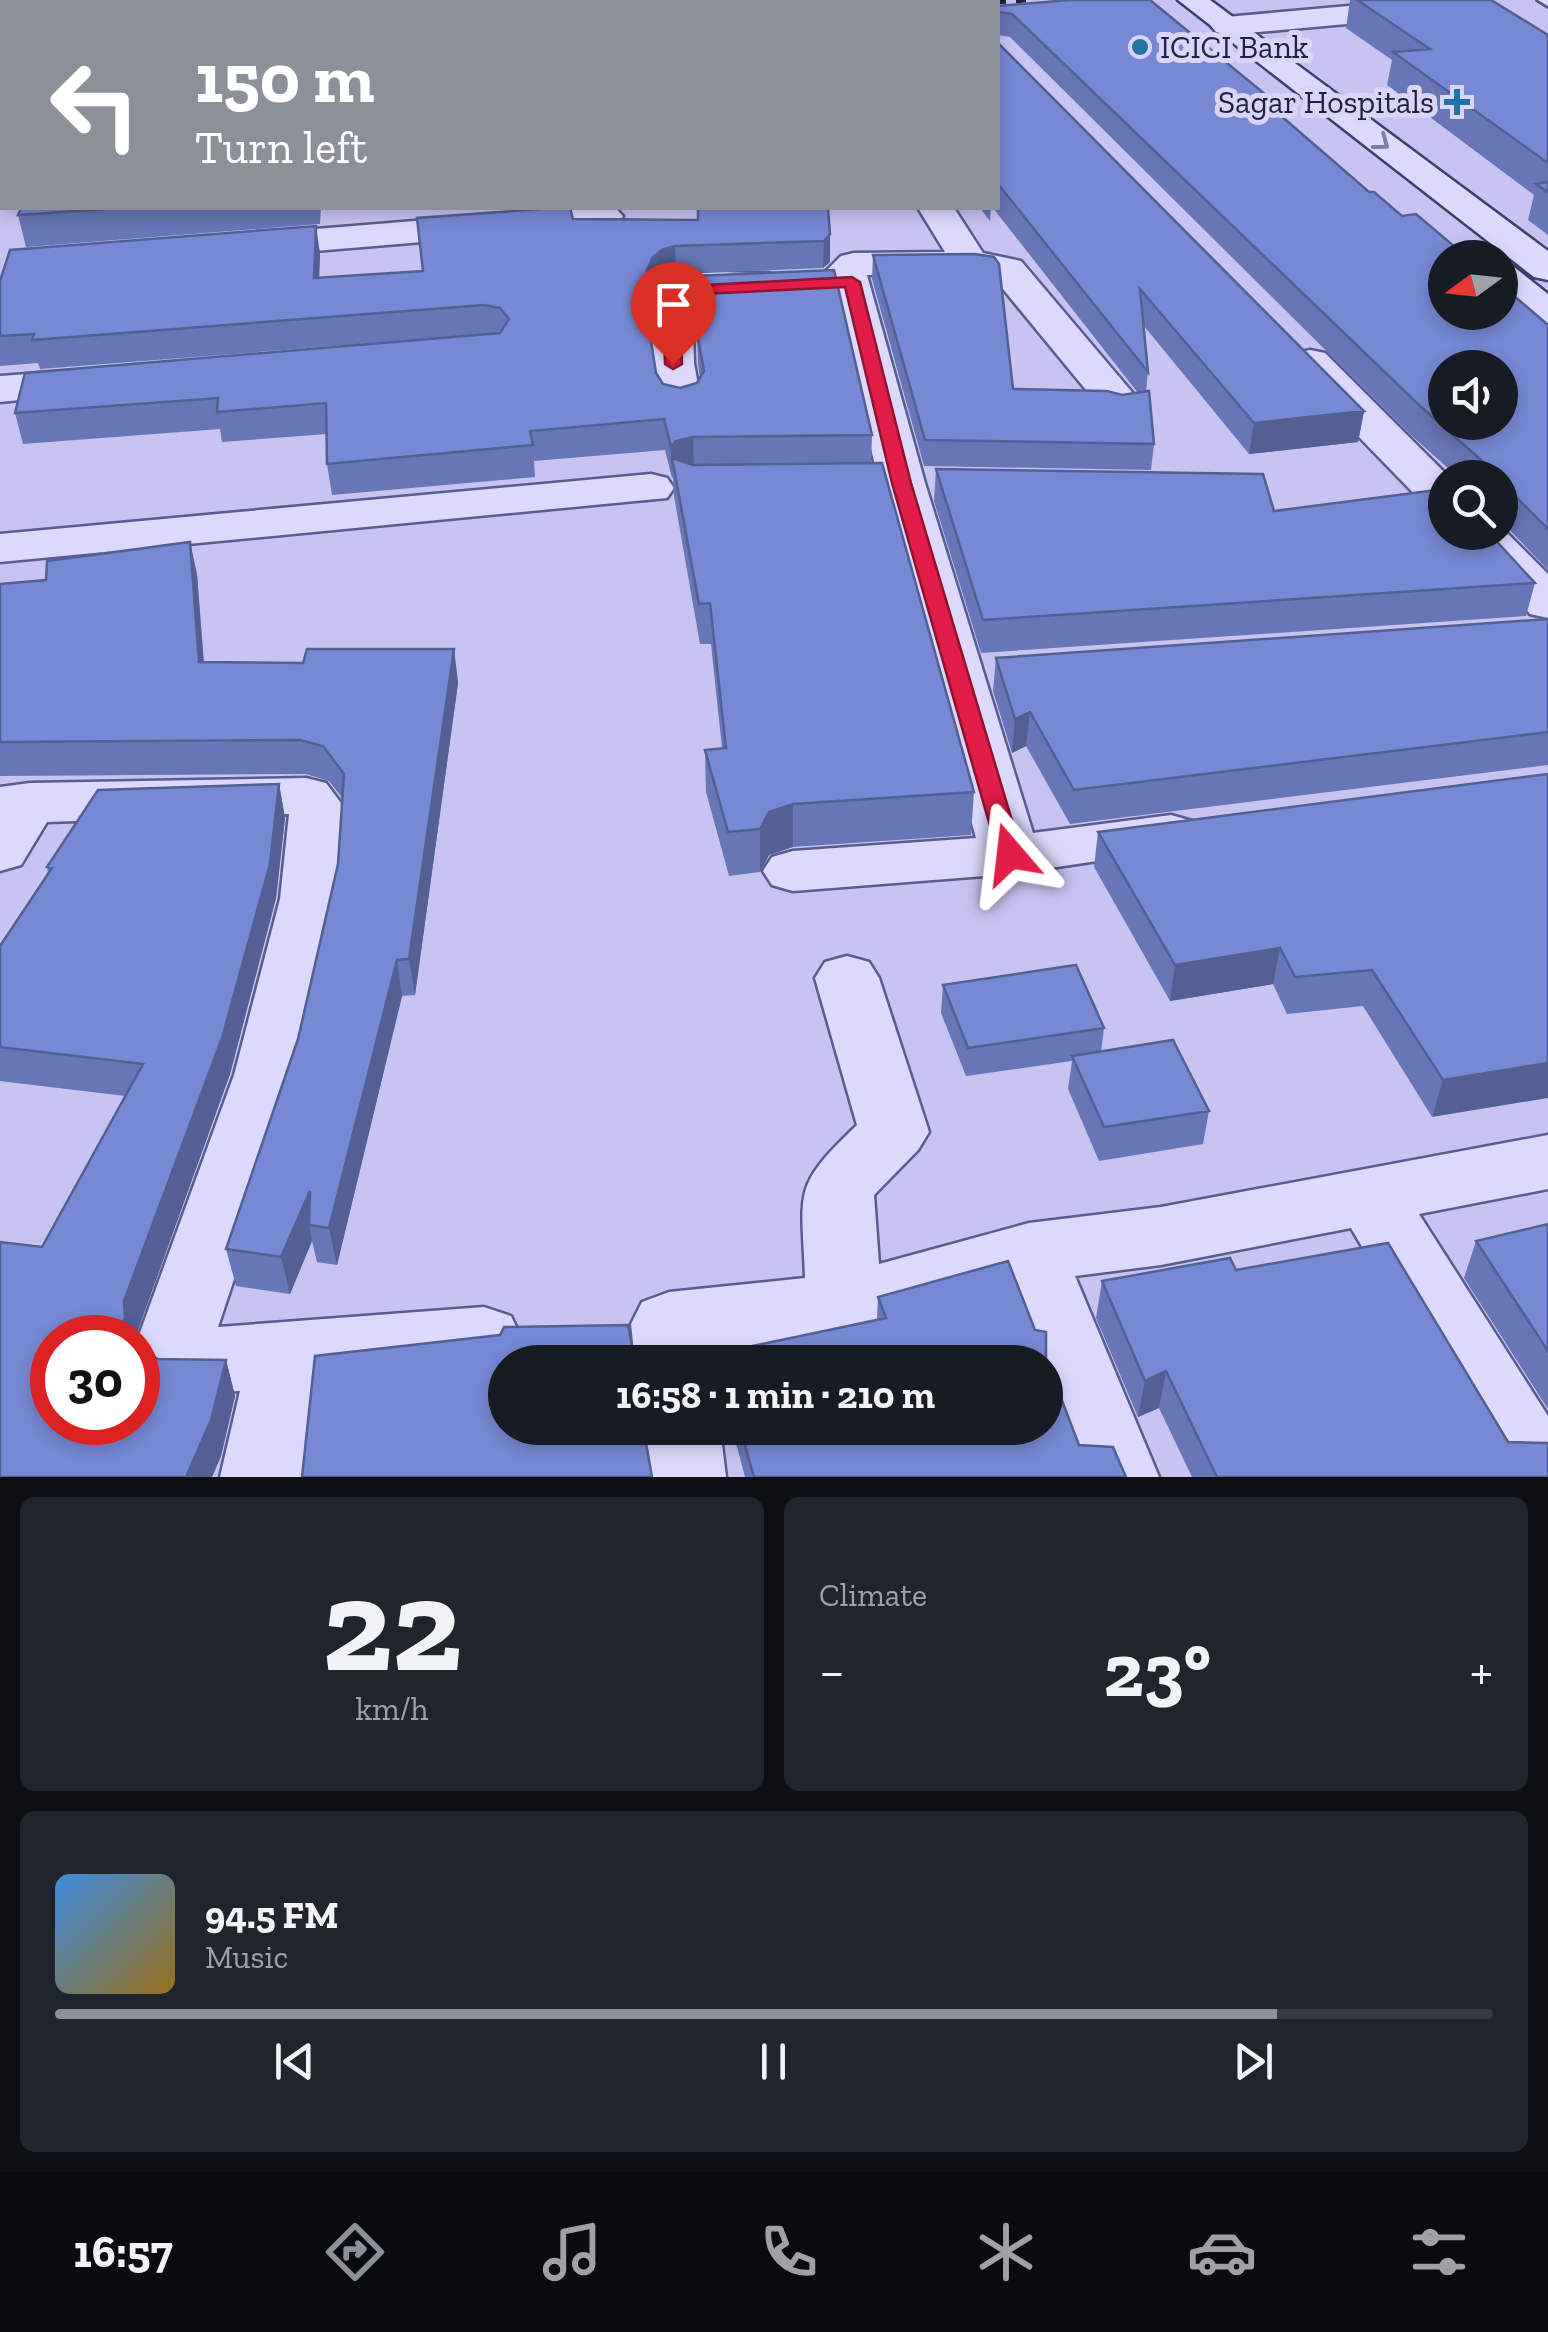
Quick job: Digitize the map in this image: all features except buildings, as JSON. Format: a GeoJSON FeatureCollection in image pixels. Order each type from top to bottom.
{"type":"FeatureCollection","features":[{"type":"Feature","properties":{"kind":"street"},"geometry":{"type":"LineString","coordinates":[[1178,6],[1226,26],[1529,259],[1548,313]]}},
{"type":"Feature","properties":{"kind":"street"},"geometry":{"type":"LineString","coordinates":[[1178,6],[1246,76],[1425,216]]}},
{"type":"Feature","properties":{"kind":"street"},"geometry":{"type":"LineString","coordinates":[[1226,26],[1432,7]]}},
{"type":"Feature","properties":{"kind":"street"},"geometry":{"type":"LineString","coordinates":[[1246,76],[1287,72]]}},
{"type":"Feature","properties":{"kind":"street"},"geometry":{"type":"LineString","coordinates":[[937,210],[972,262]]}},
{"type":"Feature","properties":{"kind":"street"},"geometry":{"type":"LineString","coordinates":[[202,250],[605,216]]}},
{"type":"Feature","properties":{"kind":"street"},"geometry":{"type":"LineString","coordinates":[[1010,854],[955,674],[922,483],[852,282],[844,272],[854,264],[972,262],[1007,269],[1120,404]]}},
{"type":"Feature","properties":{"kind":"street"},"geometry":{"type":"LineString","coordinates":[[680,402],[673,364],[672,294],[676,290],[852,282]]}},
{"type":"Feature","properties":{"kind":"street"},"geometry":{"type":"LineString","coordinates":[[1291,343],[1428,481]]}},
{"type":"Feature","properties":{"kind":"street"},"geometry":{"type":"LineString","coordinates":[[0,389],[136,378]]}},
{"type":"Feature","properties":{"kind":"street"},"geometry":{"type":"LineString","coordinates":[[852,483],[922,483]]}},
{"type":"Feature","properties":{"kind":"street"},"geometry":{"type":"LineString","coordinates":[[0,548],[651,488]]}},
{"type":"Feature","properties":{"kind":"street"},"geometry":{"type":"LineString","coordinates":[[1496,550],[1548,602]]}},
{"type":"Feature","properties":{"kind":"street"},"geometry":{"type":"LineString","coordinates":[[955,674],[1014,670]]}},
{"type":"Feature","properties":{"kind":"street"},"geometry":{"type":"LineString","coordinates":[[0,852],[15,803],[306,796],[315,802],[318,811],[310,900],[291,990],[268,1075],[170,1354],[176,1361],[286,1356],[574,1332],[671,1343],[844,1305],[1029,1252],[1161,1236],[1548,1162]]}},
{"type":"Feature","properties":{"kind":"street"},"geometry":{"type":"LineString","coordinates":[[793,871],[1010,854],[1221,828]]}},
{"type":"Feature","properties":{"kind":"street"},"geometry":{"type":"LineString","coordinates":[[844,1305],[840,1184],[894,1132],[847,978]]}},
{"type":"Feature","properties":{"kind":"street"},"geometry":{"type":"LineString","coordinates":[[1369,1196],[1542,1477]]}},
{"type":"Feature","properties":{"kind":"street"},"geometry":{"type":"LineString","coordinates":[[1029,1252],[1118,1477]]}},
{"type":"Feature","properties":{"kind":"street"},"geometry":{"type":"LineString","coordinates":[[261,1477],[286,1356]]}},
{"type":"Feature","properties":{"kind":"street"},"geometry":{"type":"LineString","coordinates":[[682,1445],[685,1477]]}},
{"type":"Feature","properties":{"kind":"railway"},"geometry":{"type":"LineString","coordinates":[[1000,2],[1028,0]]}},
{"type":"Feature","properties":{"kind":"place","name":"ICICI Bank"},"geometry":{"type":"Point","coordinates":[1140,47]}},
{"type":"Feature","properties":{"kind":"place","name":"Sagar Hospitals"},"geometry":{"type":"Point","coordinates":[1457,102]}},
{"type":"Feature","properties":{"kind":"route"},"geometry":{"type":"LineString","coordinates":[[673,364],[672,294],[676,290],[852,282],[902,483],[1010,854]]}}]}
